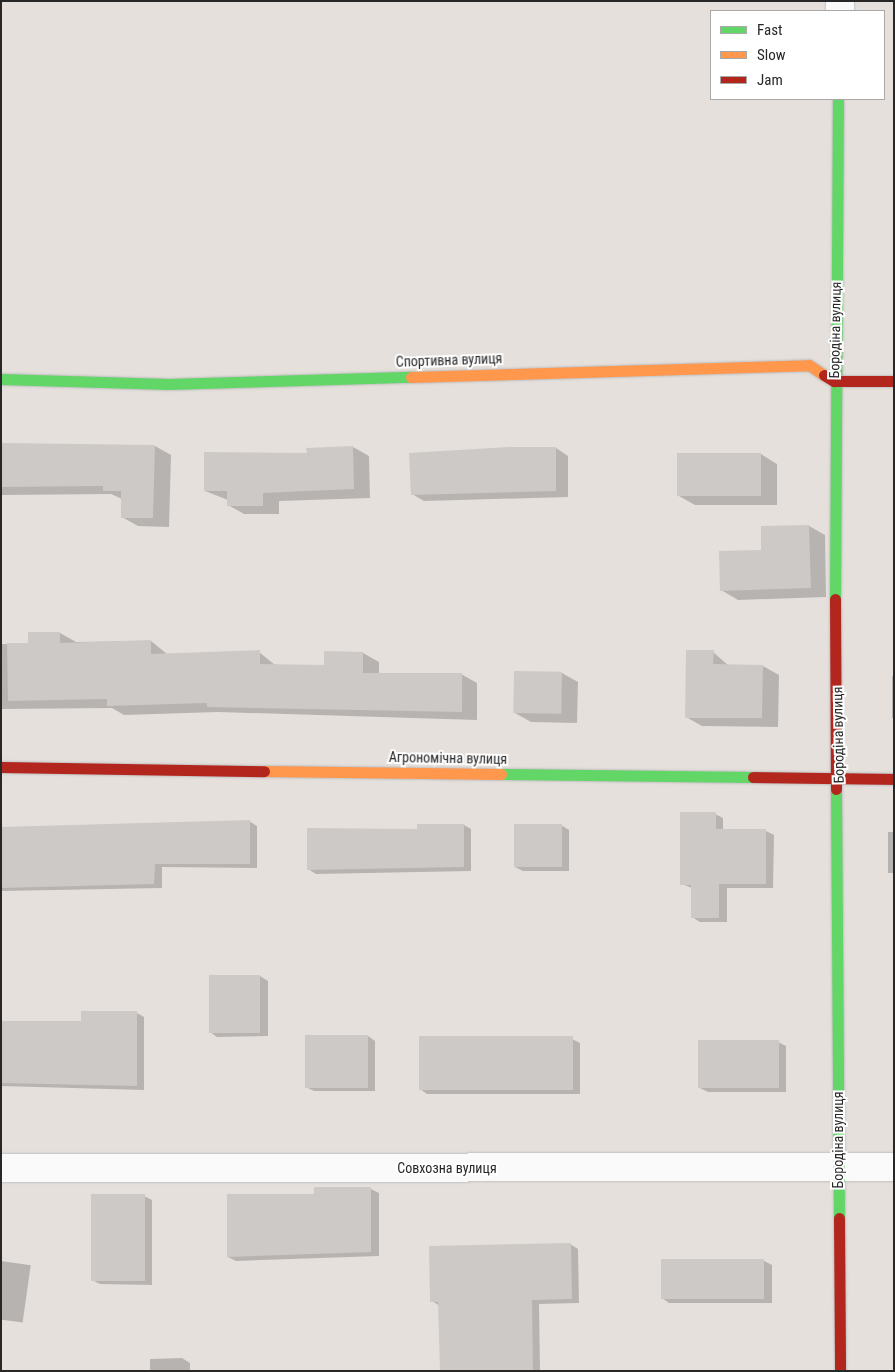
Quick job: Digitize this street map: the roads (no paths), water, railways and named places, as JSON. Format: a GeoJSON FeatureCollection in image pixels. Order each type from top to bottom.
{"type":"FeatureCollection","features":[{"type":"Feature","properties":{"kind":"street","name":"Бородіна вулиця"},"geometry":{"type":"LineString","coordinates":[[838,100],[834,381],[838,778],[837,1167],[840,1371]]}},
{"type":"Feature","properties":{"kind":"street","name":"Спортивна вулиця"},"geometry":{"type":"LineString","coordinates":[[1,379],[169,384],[809,365],[834,381]]}},
{"type":"Feature","properties":{"kind":"street"},"geometry":{"type":"LineString","coordinates":[[834,381],[894,381]]}},
{"type":"Feature","properties":{"kind":"street","name":"Агрономічна вулиця"},"geometry":{"type":"LineString","coordinates":[[1,767],[894,779]]}},
{"type":"Feature","properties":{"kind":"street","name":"Совхозна вулиця"},"geometry":{"type":"LineString","coordinates":[[1,1168],[894,1167]]}}]}
